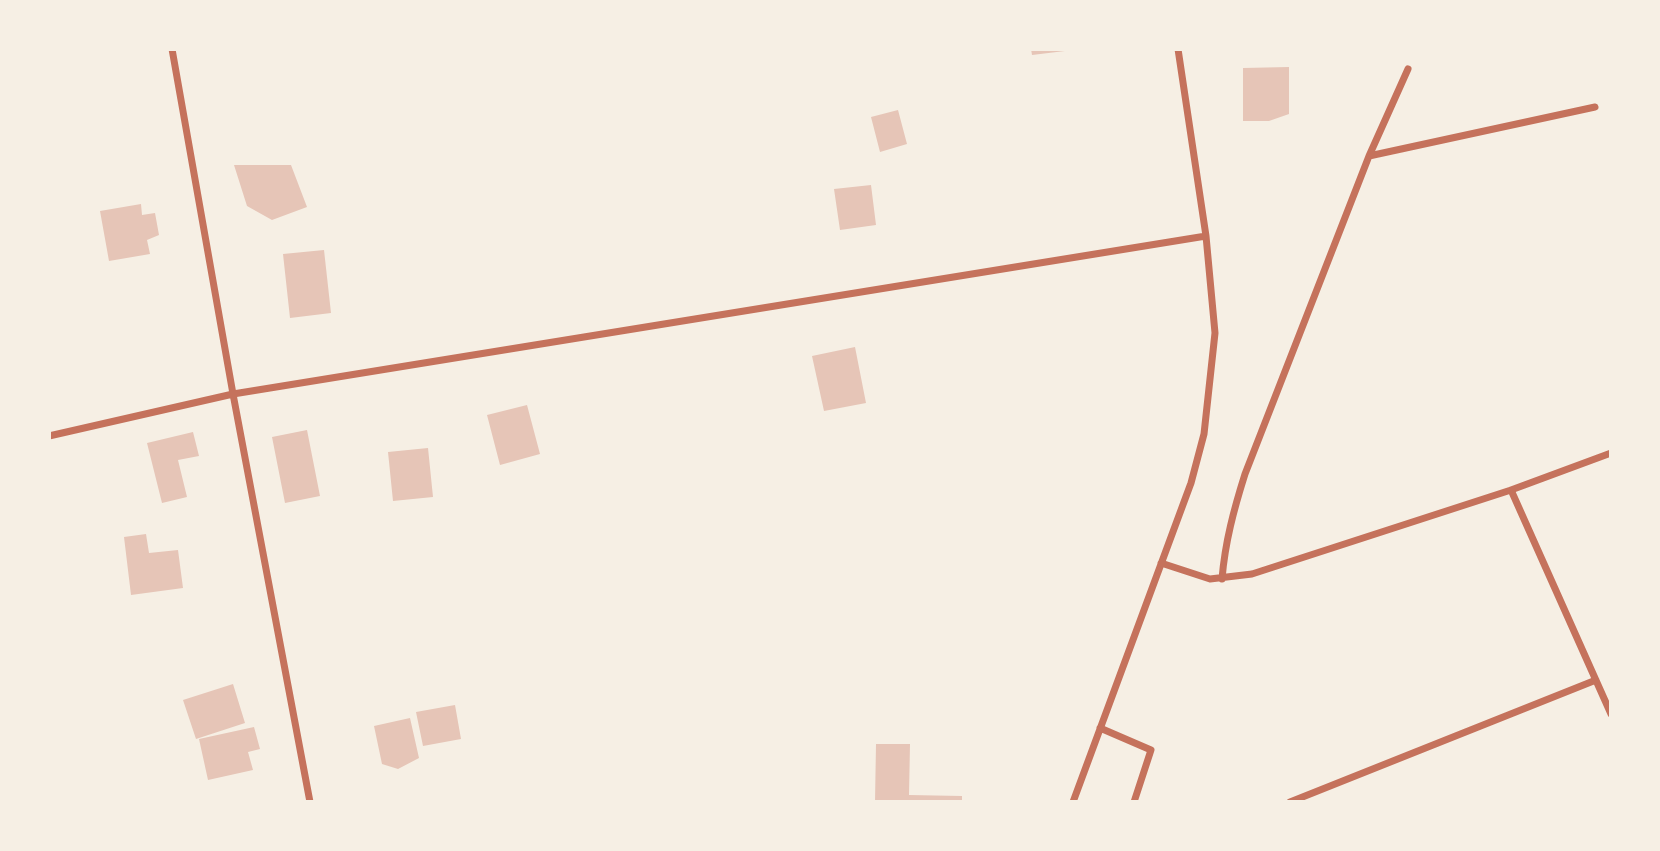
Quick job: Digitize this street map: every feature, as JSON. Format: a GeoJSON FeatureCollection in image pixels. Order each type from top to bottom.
{"type":"FeatureCollection","features":[{"type":"Feature","properties":{"kind":"street"},"geometry":{"type":"LineString","coordinates":[[172,49],[233,394],[310,802]]}},
{"type":"Feature","properties":{"kind":"street"},"geometry":{"type":"LineString","coordinates":[[1073,802],[1191,483],[1204,434],[1215,333],[1206,236],[1178,49]]}},
{"type":"Feature","properties":{"kind":"street"},"geometry":{"type":"LineString","coordinates":[[1222,579],[1224,551],[1245,474],[1369,156],[1408,69]]}},
{"type":"Feature","properties":{"kind":"street"},"geometry":{"type":"LineString","coordinates":[[1369,156],[1595,107]]}},
{"type":"Feature","properties":{"kind":"street"},"geometry":{"type":"LineString","coordinates":[[49,436],[233,394],[1206,236]]}},
{"type":"Feature","properties":{"kind":"street"},"geometry":{"type":"LineString","coordinates":[[1161,563],[1210,579],[1252,574],[1511,490],[1611,453]]}},
{"type":"Feature","properties":{"kind":"street"},"geometry":{"type":"LineString","coordinates":[[1511,490],[1611,714]]}},
{"type":"Feature","properties":{"kind":"street"},"geometry":{"type":"LineString","coordinates":[[1290,802],[1596,680]]}},
{"type":"Feature","properties":{"kind":"street"},"geometry":{"type":"LineString","coordinates":[[1100,728],[1151,750],[1134,802]]}},
{"type":"Feature","properties":{"kind":"building"},"geometry":{"type":"Polygon","coordinates":[[[1031,49],[1065,49],[1065,51],[1032,55],[1031,49]]]}},
{"type":"Feature","properties":{"kind":"building"},"geometry":{"type":"Polygon","coordinates":[[[1289,67],[1289,114],[1269,121],[1243,121],[1243,68],[1289,67]]]}},
{"type":"Feature","properties":{"kind":"building"},"geometry":{"type":"Polygon","coordinates":[[[898,110],[907,144],[880,152],[871,117],[898,110]]]}},
{"type":"Feature","properties":{"kind":"building"},"geometry":{"type":"Polygon","coordinates":[[[234,165],[291,165],[307,207],[272,220],[247,206],[234,165]]]}},
{"type":"Feature","properties":{"kind":"building"},"geometry":{"type":"Polygon","coordinates":[[[871,185],[876,225],[840,230],[834,189],[871,185]]]}},
{"type":"Feature","properties":{"kind":"building"},"geometry":{"type":"Polygon","coordinates":[[[141,204],[142,215],[155,213],[159,235],[147,240],[150,254],[109,261],[100,211],[141,204]]]}},
{"type":"Feature","properties":{"kind":"building"},"geometry":{"type":"Polygon","coordinates":[[[324,250],[331,313],[290,318],[283,254],[324,250]]]}},
{"type":"Feature","properties":{"kind":"building"},"geometry":{"type":"Polygon","coordinates":[[[855,347],[866,403],[824,411],[812,356],[855,347]]]}},
{"type":"Feature","properties":{"kind":"building"},"geometry":{"type":"Polygon","coordinates":[[[527,405],[540,454],[500,465],[487,415],[527,405]]]}},
{"type":"Feature","properties":{"kind":"building"},"geometry":{"type":"Polygon","coordinates":[[[307,430],[320,496],[285,503],[272,437],[307,430]]]}},
{"type":"Feature","properties":{"kind":"building"},"geometry":{"type":"Polygon","coordinates":[[[193,432],[199,456],[178,460],[187,497],[162,503],[147,443],[193,432]]]}},
{"type":"Feature","properties":{"kind":"building"},"geometry":{"type":"Polygon","coordinates":[[[428,448],[433,497],[393,501],[388,452],[428,448]]]}},
{"type":"Feature","properties":{"kind":"building"},"geometry":{"type":"Polygon","coordinates":[[[146,534],[149,553],[178,550],[183,588],[131,595],[124,537],[146,534]]]}},
{"type":"Feature","properties":{"kind":"building"},"geometry":{"type":"Polygon","coordinates":[[[233,684],[245,723],[196,739],[183,700],[233,684]]]}},
{"type":"Feature","properties":{"kind":"building"},"geometry":{"type":"Polygon","coordinates":[[[455,705],[461,739],[423,746],[416,712],[455,705]]]}},
{"type":"Feature","properties":{"kind":"building"},"geometry":{"type":"Polygon","coordinates":[[[410,718],[419,758],[398,769],[382,764],[374,726],[410,718]]]}},
{"type":"Feature","properties":{"kind":"building"},"geometry":{"type":"Polygon","coordinates":[[[254,727],[260,749],[248,752],[253,770],[208,780],[199,739],[254,727]]]}},
{"type":"Feature","properties":{"kind":"building"},"geometry":{"type":"Polygon","coordinates":[[[876,744],[910,744],[909,795],[962,796],[962,802],[875,802],[876,744]]]}}]}
